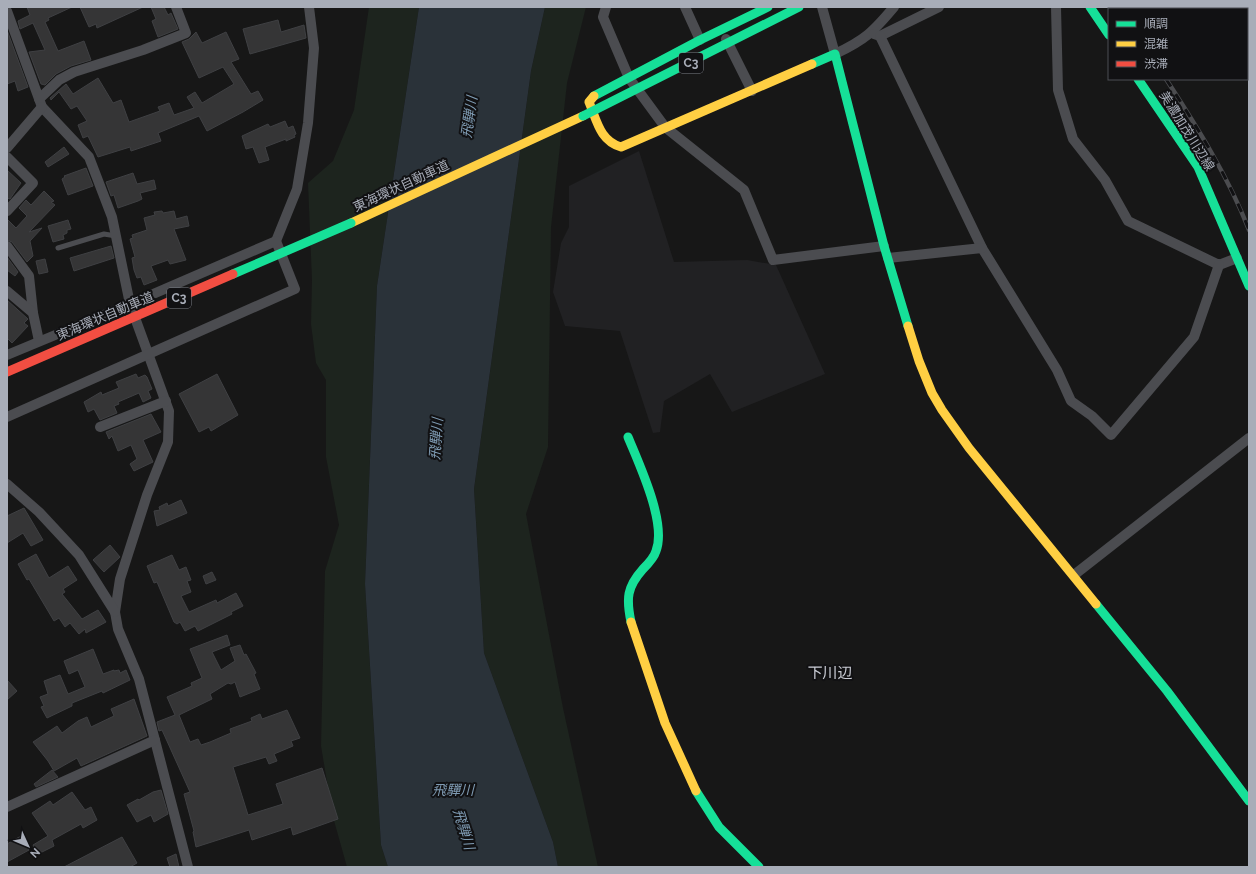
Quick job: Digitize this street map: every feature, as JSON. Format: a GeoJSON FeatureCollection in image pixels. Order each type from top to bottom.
{"type":"FeatureCollection","features":[{"type":"Feature","properties":{"kind":"main road"},"geometry":{"type":"LineString","coordinates":[[766,7],[595,95],[589,102],[605,139],[611,144],[621,147],[835,54],[884,246],[920,361],[932,393],[969,448],[1167,691],[1249,801]]}},
{"type":"Feature","properties":{"kind":"main road","name":"東海環状自動車道"},"geometry":{"type":"LineString","coordinates":[[7,372],[342,228],[566,124],[799,7]]}},
{"type":"Feature","properties":{"kind":"main road"},"geometry":{"type":"LineString","coordinates":[[1090,7],[1108,34]]}},
{"type":"Feature","properties":{"kind":"main road","name":"美濃加茂川辺線"},"geometry":{"type":"LineString","coordinates":[[1139,80],[1198,167],[1249,286]]}},
{"type":"Feature","properties":{"kind":"main road"},"geometry":{"type":"LineString","coordinates":[[628,437],[659,523],[660,542],[656,552],[628,588],[628,599],[634,632],[664,722],[704,805],[723,832],[759,867]]}},
{"type":"Feature","properties":{"kind":"street"},"geometry":{"type":"LineString","coordinates":[[7,148],[11,137],[59,80],[74,72],[143,50],[186,33],[176,7]]}},
{"type":"Feature","properties":{"kind":"street"},"geometry":{"type":"LineString","coordinates":[[7,417],[295,289],[276,241],[297,189],[308,123],[314,48],[309,7]]}},
{"type":"Feature","properties":{"kind":"street"},"geometry":{"type":"LineString","coordinates":[[606,7],[603,16],[629,78],[665,127],[744,190],[773,260],[884,246]]}},
{"type":"Feature","properties":{"kind":"street"},"geometry":{"type":"LineString","coordinates":[[685,7],[700,40]]}},
{"type":"Feature","properties":{"kind":"street"},"geometry":{"type":"LineString","coordinates":[[822,7],[835,54],[876,34],[940,7]]}},
{"type":"Feature","properties":{"kind":"street"},"geometry":{"type":"LineString","coordinates":[[876,34],[894,7]]}},
{"type":"Feature","properties":{"kind":"street"},"geometry":{"type":"LineString","coordinates":[[1056,7],[1058,90],[1073,139],[1105,180],[1128,220],[1219,265],[1237,258]]}},
{"type":"Feature","properties":{"kind":"street"},"geometry":{"type":"LineString","coordinates":[[7,11],[40,103],[89,157],[112,217],[130,304],[169,411],[168,442],[147,495],[120,579],[115,612],[118,629],[138,679],[188,867]]}},
{"type":"Feature","properties":{"kind":"street"},"geometry":{"type":"LineString","coordinates":[[721,30],[752,91]]}},
{"type":"Feature","properties":{"kind":"street"},"geometry":{"type":"LineString","coordinates":[[876,34],[982,248],[1057,370],[1071,401],[1092,416],[1111,435],[1194,337],[1219,265]]}},
{"type":"Feature","properties":{"kind":"street"},"geometry":{"type":"LineString","coordinates":[[7,157],[33,183],[7,211]]}},
{"type":"Feature","properties":{"kind":"street"},"geometry":{"type":"LineString","coordinates":[[7,355],[276,241]]}},
{"type":"Feature","properties":{"kind":"street"},"geometry":{"type":"LineString","coordinates":[[7,246],[29,276],[33,313],[40,341]]}},
{"type":"Feature","properties":{"kind":"street"},"geometry":{"type":"LineString","coordinates":[[888,258],[982,248]]}},
{"type":"Feature","properties":{"kind":"street"},"geometry":{"type":"LineString","coordinates":[[7,291],[33,313]]}},
{"type":"Feature","properties":{"kind":"street"},"geometry":{"type":"LineString","coordinates":[[100,427],[166,402]]}},
{"type":"Feature","properties":{"kind":"street"},"geometry":{"type":"LineString","coordinates":[[1074,575],[1249,438]]}},
{"type":"Feature","properties":{"kind":"street"},"geometry":{"type":"LineString","coordinates":[[7,484],[39,512],[79,555],[115,612]]}},
{"type":"Feature","properties":{"kind":"street"},"geometry":{"type":"LineString","coordinates":[[7,807],[155,740]]}},
{"type":"Feature","properties":{"kind":"lane"},"geometry":{"type":"LineString","coordinates":[[58,248],[104,234],[116,236]]}},
{"type":"Feature","properties":{"kind":"shaded area"},"geometry":{"type":"Polygon","coordinates":[[[369,7],[419,7],[377,286],[365,584],[381,845],[388,867],[347,867],[333,817],[321,746],[325,571],[339,525],[326,457],[326,380],[316,363],[311,324],[312,280],[308,183],[333,161],[354,110],[369,7]]]}},
{"type":"Feature","properties":{"kind":"shaded area"},"geometry":{"type":"Polygon","coordinates":[[[545,7],[586,7],[567,83],[551,227],[548,447],[526,514],[563,708],[598,867],[558,867],[553,842],[484,653],[474,489],[531,71],[545,7]]]}},
{"type":"Feature","properties":{"kind":"shaded area"},"geometry":{"type":"Polygon","coordinates":[[[639,151],[674,262],[747,260],[776,265],[825,374],[732,412],[710,374],[664,401],[660,432],[653,433],[620,331],[565,326],[553,292],[561,243],[569,227],[569,186],[639,151]]]}},
{"type":"Feature","properties":{"kind":"water","name":"飛驒川"},"geometry":{"type":"Polygon","coordinates":[[[419,7],[545,7],[531,71],[474,489],[484,653],[553,842],[558,867],[388,867],[381,845],[365,584],[377,286],[419,7]]]}},
{"type":"Feature","properties":{"kind":"building"},"geometry":{"type":"Polygon","coordinates":[[[27,7],[72,7],[48,18],[49,20],[45,22],[58,51],[84,41],[91,60],[71,66],[56,74],[45,85],[41,84],[29,52],[45,50],[33,23],[20,29],[18,21],[30,15],[27,7]]]}},
{"type":"Feature","properties":{"kind":"building"},"geometry":{"type":"Polygon","coordinates":[[[80,7],[143,7],[97,28],[96,24],[89,27],[80,7]]]}},
{"type":"Feature","properties":{"kind":"building"},"geometry":{"type":"Polygon","coordinates":[[[151,7],[164,7],[168,15],[171,13],[178,29],[158,37],[152,21],[156,19],[151,7]]]}},
{"type":"Feature","properties":{"kind":"building"},"geometry":{"type":"Polygon","coordinates":[[[278,20],[281,32],[304,25],[306,38],[250,54],[243,29],[278,20]]]}},
{"type":"Feature","properties":{"kind":"building"},"geometry":{"type":"Polygon","coordinates":[[[7,30],[28,87],[18,91],[15,81],[7,84],[7,30]]]}},
{"type":"Feature","properties":{"kind":"building"},"geometry":{"type":"Polygon","coordinates":[[[196,32],[202,43],[226,32],[239,59],[231,62],[251,94],[258,91],[263,100],[207,131],[199,116],[158,133],[161,141],[131,151],[130,147],[98,157],[88,136],[83,138],[78,125],[87,121],[77,106],[71,109],[59,92],[51,100],[50,98],[66,84],[73,94],[98,78],[113,103],[121,100],[129,122],[160,111],[158,107],[169,103],[174,115],[194,108],[187,97],[195,92],[202,103],[234,84],[223,67],[199,78],[182,42],[189,39],[196,32]]]}},
{"type":"Feature","properties":{"kind":"building"},"geometry":{"type":"Polygon","coordinates":[[[285,121],[288,128],[293,126],[296,134],[294,135],[295,137],[265,147],[269,160],[259,163],[253,147],[246,149],[242,136],[268,124],[270,127],[285,121]]]}},
{"type":"Feature","properties":{"kind":"building"},"geometry":{"type":"Polygon","coordinates":[[[64,147],[69,154],[48,167],[45,162],[64,147]]]}},
{"type":"Feature","properties":{"kind":"building"},"geometry":{"type":"Polygon","coordinates":[[[86,168],[93,186],[68,195],[62,179],[65,177],[64,176],[86,168]]]}},
{"type":"Feature","properties":{"kind":"building"},"geometry":{"type":"Polygon","coordinates":[[[7,170],[21,183],[10,199],[7,198],[7,170]]]}},
{"type":"Feature","properties":{"kind":"building"},"geometry":{"type":"Polygon","coordinates":[[[133,173],[137,184],[154,180],[156,189],[140,193],[142,199],[118,208],[114,195],[111,196],[106,182],[133,173]]]}},
{"type":"Feature","properties":{"kind":"building"},"geometry":{"type":"Polygon","coordinates":[[[44,191],[54,201],[51,202],[55,205],[29,232],[42,228],[30,241],[33,256],[27,262],[12,242],[7,240],[7,219],[16,228],[27,216],[19,208],[26,200],[31,205],[44,191]]]}},
{"type":"Feature","properties":{"kind":"building"},"geometry":{"type":"Polygon","coordinates":[[[162,211],[163,213],[174,211],[176,219],[187,216],[189,226],[174,229],[186,260],[170,264],[168,260],[151,266],[157,280],[144,285],[141,277],[137,278],[134,270],[132,258],[135,257],[130,239],[133,238],[132,235],[147,230],[144,218],[155,215],[154,212],[162,211]]]}},
{"type":"Feature","properties":{"kind":"building"},"geometry":{"type":"Polygon","coordinates":[[[68,220],[71,229],[67,230],[67,233],[63,235],[64,239],[53,242],[48,226],[68,220]]]}},
{"type":"Feature","properties":{"kind":"building"},"geometry":{"type":"Polygon","coordinates":[[[111,246],[114,258],[74,271],[70,258],[111,246]]]}},
{"type":"Feature","properties":{"kind":"building"},"geometry":{"type":"Polygon","coordinates":[[[7,257],[18,272],[15,276],[7,270],[7,257]]]}},
{"type":"Feature","properties":{"kind":"building"},"geometry":{"type":"Polygon","coordinates":[[[45,259],[48,272],[39,274],[36,261],[45,259]]]}},
{"type":"Feature","properties":{"kind":"building"},"geometry":{"type":"Polygon","coordinates":[[[7,300],[28,319],[24,323],[28,326],[12,343],[7,338],[7,300]]]}},
{"type":"Feature","properties":{"kind":"building"},"geometry":{"type":"Polygon","coordinates":[[[136,374],[138,378],[145,375],[147,377],[152,389],[148,391],[151,398],[143,402],[139,393],[118,402],[119,404],[114,406],[117,413],[100,420],[94,409],[88,412],[84,402],[101,392],[102,395],[119,388],[116,382],[136,374]]]}},
{"type":"Feature","properties":{"kind":"building"},"geometry":{"type":"Polygon","coordinates":[[[217,374],[238,415],[211,431],[209,427],[199,432],[179,394],[217,374]]]}},
{"type":"Feature","properties":{"kind":"building"},"geometry":{"type":"Polygon","coordinates":[[[151,414],[161,432],[143,440],[153,462],[134,471],[130,464],[137,459],[131,445],[118,451],[112,436],[109,439],[106,432],[151,414]]]}},
{"type":"Feature","properties":{"kind":"building"},"geometry":{"type":"Polygon","coordinates":[[[181,500],[187,513],[157,526],[154,511],[160,510],[159,507],[167,503],[168,506],[181,500]]]}},
{"type":"Feature","properties":{"kind":"building"},"geometry":{"type":"Polygon","coordinates":[[[24,508],[43,540],[31,546],[23,533],[7,543],[7,516],[24,508]]]}},
{"type":"Feature","properties":{"kind":"building"},"geometry":{"type":"Polygon","coordinates":[[[110,545],[120,557],[104,572],[93,560],[110,545]]]}},
{"type":"Feature","properties":{"kind":"building"},"geometry":{"type":"Polygon","coordinates":[[[36,554],[49,578],[68,566],[77,580],[63,589],[65,592],[62,594],[82,619],[98,610],[106,622],[86,633],[85,629],[79,634],[70,623],[65,627],[59,618],[54,621],[29,579],[27,580],[18,564],[36,554]]]}},
{"type":"Feature","properties":{"kind":"building"},"geometry":{"type":"Polygon","coordinates":[[[172,555],[179,570],[186,567],[191,580],[187,581],[191,592],[181,596],[189,612],[216,600],[217,603],[236,593],[243,606],[231,612],[232,614],[198,631],[195,626],[185,631],[180,622],[177,624],[174,622],[157,582],[154,583],[147,566],[172,555]]]}},
{"type":"Feature","properties":{"kind":"building"},"geometry":{"type":"Polygon","coordinates":[[[212,572],[216,580],[206,584],[203,576],[212,572]]]}},
{"type":"Feature","properties":{"kind":"building"},"geometry":{"type":"Polygon","coordinates":[[[227,635],[230,645],[212,652],[221,670],[235,661],[230,648],[240,645],[244,655],[246,654],[256,673],[254,674],[260,689],[240,697],[235,682],[231,684],[228,683],[210,694],[212,699],[179,715],[190,742],[198,739],[201,745],[231,733],[230,729],[252,721],[251,718],[260,714],[262,719],[287,710],[300,738],[291,741],[293,746],[274,754],[277,761],[269,764],[266,757],[233,767],[248,815],[283,804],[276,784],[322,768],[338,819],[293,835],[291,827],[252,840],[249,830],[196,847],[194,831],[184,794],[190,792],[162,730],[159,731],[157,722],[175,715],[167,697],[192,686],[191,683],[202,678],[190,649],[227,635]]]}},
{"type":"Feature","properties":{"kind":"building"},"geometry":{"type":"Polygon","coordinates":[[[93,649],[103,674],[114,670],[119,670],[120,673],[126,670],[130,680],[103,693],[102,691],[72,703],[72,706],[47,718],[41,707],[44,706],[40,697],[48,694],[44,681],[60,675],[68,694],[85,687],[78,670],[69,674],[64,661],[93,649]]]}},
{"type":"Feature","properties":{"kind":"building"},"geometry":{"type":"Polygon","coordinates":[[[7,680],[17,691],[7,700],[7,680]]]}},
{"type":"Feature","properties":{"kind":"building"},"geometry":{"type":"Polygon","coordinates":[[[134,699],[147,736],[81,766],[77,758],[54,771],[33,742],[57,726],[62,733],[78,721],[87,717],[91,727],[114,716],[111,709],[134,699]]]}},
{"type":"Feature","properties":{"kind":"building"},"geometry":{"type":"Polygon","coordinates":[[[52,770],[58,777],[36,787],[34,784],[52,770]]]}},
{"type":"Feature","properties":{"kind":"building"},"geometry":{"type":"Polygon","coordinates":[[[161,790],[168,814],[154,822],[151,815],[137,822],[127,805],[153,792],[161,790]]]}},
{"type":"Feature","properties":{"kind":"building"},"geometry":{"type":"Polygon","coordinates":[[[72,792],[85,810],[91,807],[97,820],[83,828],[81,824],[52,840],[54,846],[38,854],[33,845],[48,836],[32,813],[50,801],[53,805],[72,792]]]}},
{"type":"Feature","properties":{"kind":"building"},"geometry":{"type":"Polygon","coordinates":[[[21,836],[29,850],[7,862],[7,844],[21,836]]]}},
{"type":"Feature","properties":{"kind":"building"},"geometry":{"type":"Polygon","coordinates":[[[122,837],[137,863],[130,867],[64,867],[122,837]]]}},
{"type":"Feature","properties":{"kind":"building"},"geometry":{"type":"Polygon","coordinates":[[[176,854],[179,867],[170,867],[167,858],[176,854]]]}},
{"type":"Feature","properties":{"kind":"railway"},"geometry":{"type":"LineString","coordinates":[[1167,80],[1222,171],[1249,230]]}},
{"type":"Feature","properties":{"kind":"traffic: fast"},"geometry":{"type":"LineString","coordinates":[[594,96],[700,40],[768,7]]}},
{"type":"Feature","properties":{"kind":"traffic: fast"},"geometry":{"type":"LineString","coordinates":[[583,116],[799,7]]}},
{"type":"Feature","properties":{"kind":"traffic: fast"},"geometry":{"type":"LineString","coordinates":[[1090,7],[1108,34]]}},
{"type":"Feature","properties":{"kind":"traffic: fast"},"geometry":{"type":"LineString","coordinates":[[812,64],[835,54],[884,246],[908,326]]}},
{"type":"Feature","properties":{"kind":"traffic: fast"},"geometry":{"type":"LineString","coordinates":[[1139,80],[1198,167],[1249,286]]}},
{"type":"Feature","properties":{"kind":"traffic: fast"},"geometry":{"type":"LineString","coordinates":[[233,274],[351,223]]}},
{"type":"Feature","properties":{"kind":"traffic: fast"},"geometry":{"type":"LineString","coordinates":[[628,437],[645,478],[658,525],[658,539],[654,556],[638,575],[629,593],[628,599],[631,622]]}},
{"type":"Feature","properties":{"kind":"traffic: fast"},"geometry":{"type":"LineString","coordinates":[[1096,604],[1167,691],[1249,801]]}},
{"type":"Feature","properties":{"kind":"traffic: fast"},"geometry":{"type":"LineString","coordinates":[[696,791],[719,827],[759,867]]}},
{"type":"Feature","properties":{"kind":"traffic: slow"},"geometry":{"type":"LineString","coordinates":[[594,96],[589,102],[600,129],[608,140],[621,147],[812,64]]}},
{"type":"Feature","properties":{"kind":"traffic: slow"},"geometry":{"type":"LineString","coordinates":[[351,223],[583,116]]}},
{"type":"Feature","properties":{"kind":"traffic: slow"},"geometry":{"type":"LineString","coordinates":[[908,326],[919,361],[932,393],[942,410],[969,448],[1096,604]]}},
{"type":"Feature","properties":{"kind":"traffic: slow"},"geometry":{"type":"LineString","coordinates":[[631,622],[665,723],[696,791]]}},
{"type":"Feature","properties":{"kind":"traffic: jam"},"geometry":{"type":"LineString","coordinates":[[7,372],[233,274]]}},
{"type":"Feature","properties":{"kind":"district","name":"下川辺"},"geometry":{"type":"Point","coordinates":[830,673]}},
{"type":"Feature","properties":{"kind":"water label","name":"飛騨川"},"geometry":{"type":"Point","coordinates":[469,117]}},
{"type":"Feature","properties":{"kind":"water label","name":"飛騨川"},"geometry":{"type":"Point","coordinates":[436,439]}},
{"type":"Feature","properties":{"kind":"water label","name":"飛騨川"},"geometry":{"type":"Point","coordinates":[464,829]}}]}
